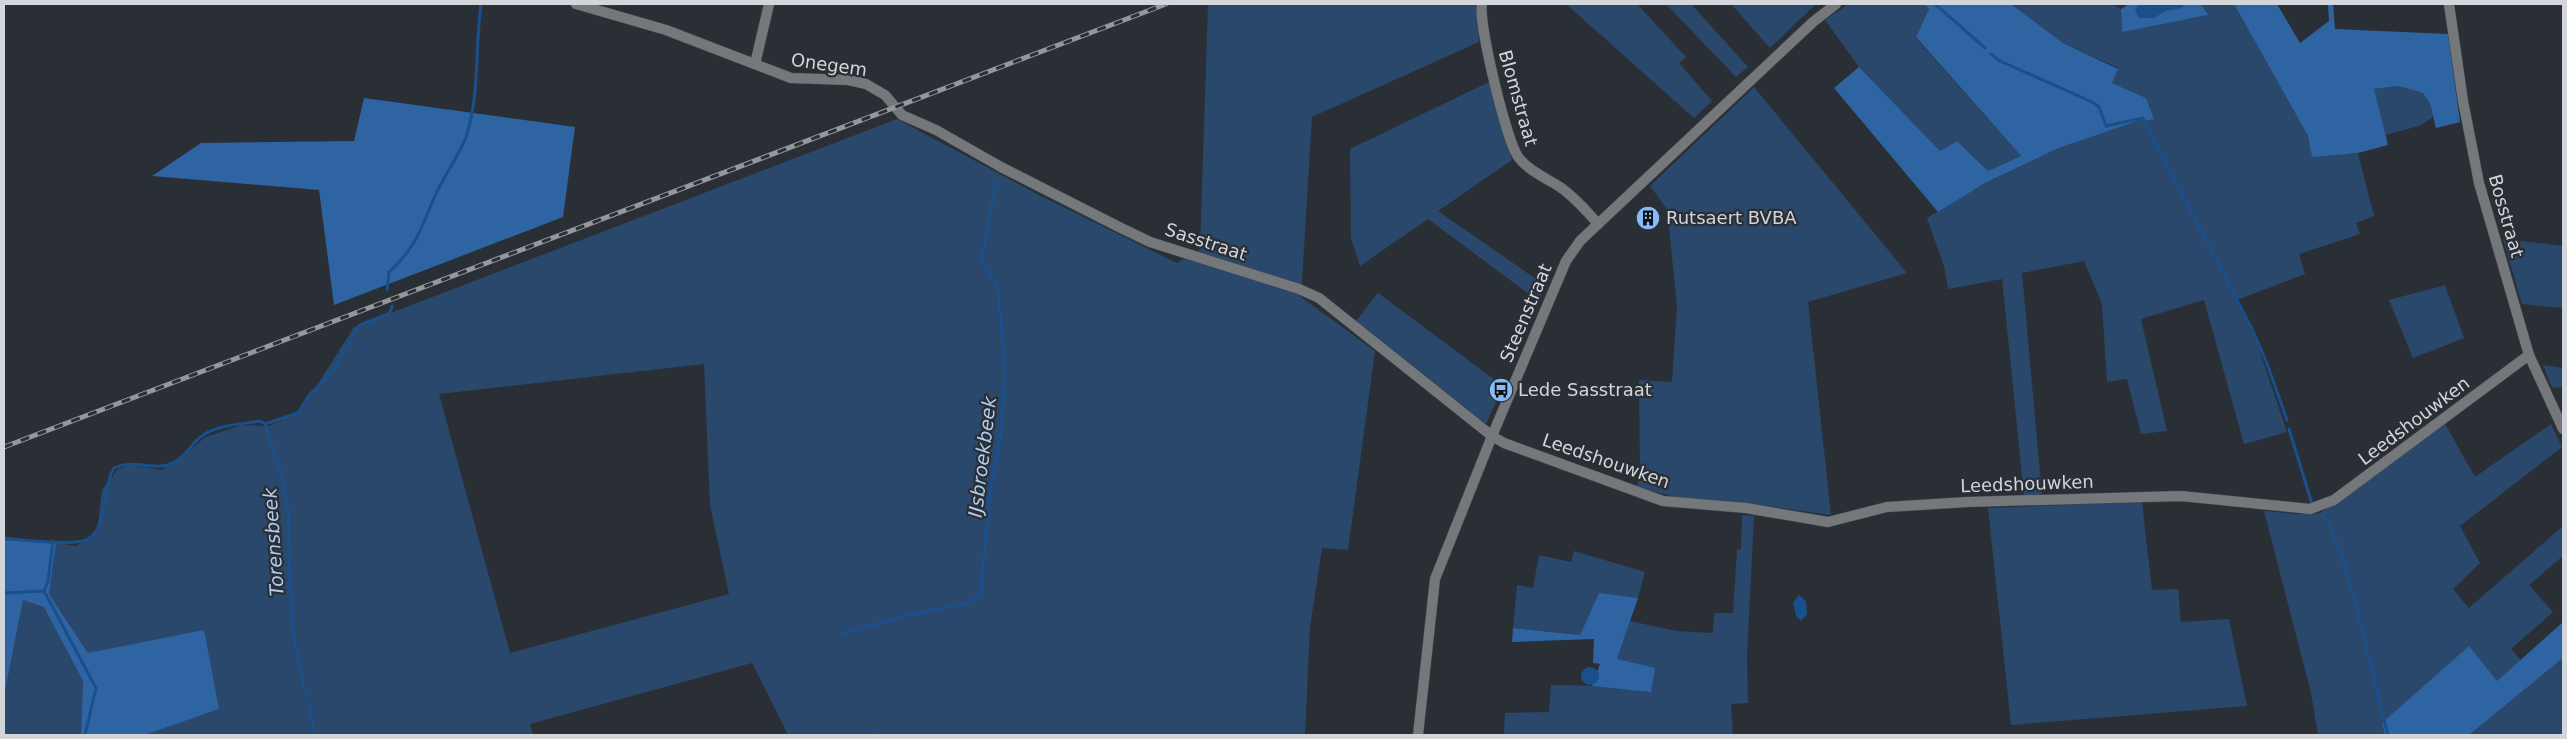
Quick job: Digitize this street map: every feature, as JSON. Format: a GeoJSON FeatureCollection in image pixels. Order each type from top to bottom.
{"type":"FeatureCollection","features":[{"type":"Feature","properties":{"kind":"street"},"geometry":{"type":"LineString","coordinates":[[576,4],[666,30],[755,64],[769,4]]}},
{"type":"Feature","properties":{"kind":"street","name":"Blomstraat"},"geometry":{"type":"LineString","coordinates":[[1482,4],[1482,25],[1485,41],[1507,128],[1518,158],[1576,200],[1598,224]]}},
{"type":"Feature","properties":{"kind":"street","name":"Steenstraat"},"geometry":{"type":"LineString","coordinates":[[1418,735],[1435,579],[1492,436],[1566,261],[1580,241],[1799,35],[1836,4]]}},
{"type":"Feature","properties":{"kind":"street","name":"Bosstraat"},"geometry":{"type":"LineString","coordinates":[[2449,4],[2463,100],[2479,183],[2529,355],[2563,429]]}},
{"type":"Feature","properties":{"kind":"street","name":"Onegem"},"geometry":{"type":"LineString","coordinates":[[755,64],[799,80],[848,80],[866,84],[879,90],[892,105]]}},
{"type":"Feature","properties":{"kind":"street","name":"Sasstraat"},"geometry":{"type":"LineString","coordinates":[[892,105],[902,115],[936,130],[1001,167],[1150,242],[1299,289],[1319,298],[1492,436]]}},
{"type":"Feature","properties":{"kind":"street","name":"Leedshouwken"},"geometry":{"type":"LineString","coordinates":[[1492,436],[1513,446],[1663,500],[1746,508],[1828,522],[1887,507],[2046,498],[2181,496],[2310,508],[2334,500],[2529,355]]}},
{"type":"Feature","properties":{"kind":"shaded area"},"geometry":{"type":"Polygon","coordinates":[[[1208,4],[1476,4],[1479,42],[1312,117],[1301,297],[1375,351],[1348,550],[1322,548],[1310,627],[1305,735],[788,735],[752,663],[530,724],[533,735],[145,735],[219,709],[88,653],[49,594],[56,543],[76,546],[94,534],[98,525],[102,490],[118,469],[131,465],[162,470],[182,458],[205,437],[242,425],[269,426],[300,412],[354,327],[897,119],[1037,194],[1177,263],[1200,250],[1208,4]],[[704,364],[439,394],[510,653],[729,594],[710,505],[704,364]]]}},
{"type":"Feature","properties":{"kind":"shaded area"},"geometry":{"type":"Polygon","coordinates":[[[1566,4],[1637,4],[1686,57],[1679,63],[1712,101],[1694,118],[1566,4]]]}},
{"type":"Feature","properties":{"kind":"shaded area"},"geometry":{"type":"Polygon","coordinates":[[[1666,4],[1691,4],[1748,67],[1736,77],[1666,4]]]}},
{"type":"Feature","properties":{"kind":"shaded area"},"geometry":{"type":"Polygon","coordinates":[[[1731,4],[1816,4],[1770,48],[1731,4]]]}},
{"type":"Feature","properties":{"kind":"shaded area"},"geometry":{"type":"Polygon","coordinates":[[[1849,4],[1925,4],[1929,9],[1916,38],[2021,156],[1988,171],[1957,141],[1940,151],[1859,67],[1825,20],[1849,4]]]}},
{"type":"Feature","properties":{"kind":"shaded area"},"geometry":{"type":"Polygon","coordinates":[[[1925,4],[2011,4],[2063,43],[2118,69],[2112,83],[2146,98],[2154,119],[2144,121],[2143,119],[2059,148],[1985,183],[1938,212],[1834,88],[1859,67],[1940,151],[1957,141],[1988,171],[2021,156],[1916,37],[1929,9],[1925,4]]]}},
{"type":"Feature","properties":{"kind":"shaded area"},"geometry":{"type":"Polygon","coordinates":[[[2011,4],[2112,4],[2121,9],[2122,31],[2207,15],[2201,4],[2234,4],[2308,136],[2312,156],[2358,153],[2374,216],[2356,223],[2360,234],[2299,254],[2305,274],[2237,300],[2256,340],[2287,432],[2244,444],[2204,300],[2141,319],[2167,431],[2141,434],[2127,379],[2107,382],[2102,304],[2084,261],[2022,273],[2042,495],[2024,495],[2002,279],[1948,289],[1944,266],[1927,218],[1985,183],[2059,148],[2143,118],[2146,98],[2112,83],[2118,68],[2063,43],[2011,4]]]}},
{"type":"Feature","properties":{"kind":"shaded area"},"geometry":{"type":"Polygon","coordinates":[[[2129,4],[2201,4],[2208,15],[2122,32],[2121,9],[2129,4]]]}},
{"type":"Feature","properties":{"kind":"shaded area"},"geometry":{"type":"Polygon","coordinates":[[[2139,4],[2184,4],[2182,8],[2166,11],[2154,18],[2139,18],[2135,10],[2139,4]]]}},
{"type":"Feature","properties":{"kind":"shaded area"},"geometry":{"type":"Polygon","coordinates":[[[2234,4],[2277,4],[2300,43],[2329,21],[2328,4],[2333,4],[2335,29],[2448,34],[2460,122],[2436,128],[2430,104],[2423,93],[2398,86],[2374,89],[2388,145],[2358,153],[2312,157],[2308,136],[2234,4]]]}},
{"type":"Feature","properties":{"kind":"shaded area"},"geometry":{"type":"Polygon","coordinates":[[[1489,82],[1512,160],[1438,211],[1546,286],[1538,301],[1428,219],[1360,266],[1351,238],[1350,149],[1489,82]]]}},
{"type":"Feature","properties":{"kind":"shaded area"},"geometry":{"type":"Polygon","coordinates":[[[2398,86],[2423,93],[2430,104],[2433,117],[2419,126],[2385,135],[2373,89],[2398,86]]]}},
{"type":"Feature","properties":{"kind":"shaded area"},"geometry":{"type":"Polygon","coordinates":[[[1754,87],[1907,273],[1808,302],[1831,515],[1738,502],[1676,497],[1637,487],[1640,471],[1639,380],[1672,382],[1677,306],[1667,209],[1650,186],[1754,87]]]}},
{"type":"Feature","properties":{"kind":"shaded area"},"geometry":{"type":"Polygon","coordinates":[[[364,98],[575,127],[563,217],[334,305],[319,190],[152,176],[201,143],[354,141],[364,98]]]}},
{"type":"Feature","properties":{"kind":"shaded area"},"geometry":{"type":"Polygon","coordinates":[[[2503,239],[2563,246],[2563,308],[2522,304],[2503,239]]]}},
{"type":"Feature","properties":{"kind":"shaded area"},"geometry":{"type":"Polygon","coordinates":[[[2445,285],[2464,338],[2413,358],[2389,300],[2445,285]]]}},
{"type":"Feature","properties":{"kind":"shaded area"},"geometry":{"type":"Polygon","coordinates":[[[1378,293],[1499,383],[1494,396],[1496,402],[1486,424],[1356,321],[1378,293]]]}},
{"type":"Feature","properties":{"kind":"shaded area"},"geometry":{"type":"Polygon","coordinates":[[[2543,365],[2563,368],[2563,387],[2552,388],[2543,365]]]}},
{"type":"Feature","properties":{"kind":"shaded area"},"geometry":{"type":"Polygon","coordinates":[[[2445,424],[2475,477],[2551,424],[2562,447],[2460,526],[2480,563],[2453,589],[2469,608],[2563,526],[2563,556],[2529,585],[2553,612],[2511,649],[2521,660],[2497,681],[2382,723],[2385,735],[2318,735],[2311,693],[2264,511],[2299,514],[2320,513],[2445,424]]]}},
{"type":"Feature","properties":{"kind":"shaded area"},"geometry":{"type":"Polygon","coordinates":[[[2142,502],[2152,590],[2178,589],[2181,622],[2229,619],[2247,706],[2011,725],[1988,508],[2142,502]]]}},
{"type":"Feature","properties":{"kind":"shaded area"},"geometry":{"type":"Polygon","coordinates":[[[1742,515],[1754,516],[1747,655],[1748,703],[1731,704],[1733,735],[1504,735],[1505,713],[1549,712],[1551,685],[1611,686],[1651,692],[1617,659],[1630,621],[1676,631],[1713,633],[1714,613],[1733,613],[1737,550],[1741,549],[1742,515]]]}},
{"type":"Feature","properties":{"kind":"shaded area"},"geometry":{"type":"Polygon","coordinates":[[[4,540],[56,543],[49,594],[88,653],[204,630],[219,709],[145,735],[81,735],[83,681],[44,607],[23,600],[4,697],[4,540]]]}},
{"type":"Feature","properties":{"kind":"shaded area"},"geometry":{"type":"Polygon","coordinates":[[[1574,551],[1645,572],[1638,598],[1599,594],[1580,635],[1513,628],[1517,585],[1533,588],[1539,555],[1571,562],[1574,551]]]}},
{"type":"Feature","properties":{"kind":"shaded area"},"geometry":{"type":"Polygon","coordinates":[[[1599,593],[1638,598],[1617,659],[1655,668],[1651,692],[1592,686],[1600,664],[1593,663],[1594,639],[1512,642],[1513,628],[1580,635],[1599,593]]]}},
{"type":"Feature","properties":{"kind":"shaded area"},"geometry":{"type":"Polygon","coordinates":[[[1799,595],[1806,601],[1807,614],[1801,621],[1796,616],[1793,603],[1799,595]]]}},
{"type":"Feature","properties":{"kind":"shaded area"},"geometry":{"type":"Polygon","coordinates":[[[23,600],[44,606],[83,681],[81,735],[4,735],[4,697],[23,600]]]}},
{"type":"Feature","properties":{"kind":"shaded area"},"geometry":{"type":"Polygon","coordinates":[[[2563,622],[2563,658],[2469,735],[2385,735],[2382,723],[2469,646],[2497,681],[2563,622]]]}},
{"type":"Feature","properties":{"kind":"shaded area"},"geometry":{"type":"Polygon","coordinates":[[[2563,658],[2562,735],[2469,735],[2563,658]]]}},
{"type":"Feature","properties":{"kind":"shaded area"},"geometry":{"type":"Polygon","coordinates":[[[1590,667],[1596,670],[1599,676],[1596,682],[1590,685],[1584,682],[1581,676],[1584,670],[1590,667]]]}},
{"type":"Feature","properties":{"kind":"waterway","name":"Torensbeek"},"geometry":{"type":"LineString","coordinates":[[387,290],[389,272],[411,247],[466,137],[475,88],[481,4]]}},
{"type":"Feature","properties":{"kind":"waterway","name":"Torensbeek"},"geometry":{"type":"LineString","coordinates":[[605,4],[618,4]]}},
{"type":"Feature","properties":{"kind":"waterway"},"geometry":{"type":"LineString","coordinates":[[1935,4],[1985,48]]}},
{"type":"Feature","properties":{"kind":"waterway"},"geometry":{"type":"LineString","coordinates":[[1991,54],[2000,61],[2092,102],[2099,107],[2106,126],[2143,118],[2252,329],[2266,361],[2287,420]]}},
{"type":"Feature","properties":{"kind":"waterway","name":"IJsbroekbeek"},"geometry":{"type":"LineString","coordinates":[[844,636],[842,634],[897,618],[967,603],[981,594],[989,499],[1001,434],[1005,373],[998,288],[982,259],[996,181]]}},
{"type":"Feature","properties":{"kind":"waterway","name":"Torensbeek"},"geometry":{"type":"LineString","coordinates":[[305,692],[293,632],[288,553],[289,514],[282,474],[265,424],[298,413],[310,394],[331,374],[360,325],[390,313],[392,306]]}},
{"type":"Feature","properties":{"kind":"waterway"},"geometry":{"type":"LineString","coordinates":[[4,538],[61,542],[88,539],[94,535],[99,526],[104,510],[109,479],[114,468],[128,464],[168,465],[183,456],[203,435],[216,429],[260,421],[265,424]]}},
{"type":"Feature","properties":{"kind":"waterway"},"geometry":{"type":"LineString","coordinates":[[2289,429],[2312,504]]}},
{"type":"Feature","properties":{"kind":"waterway"},"geometry":{"type":"LineString","coordinates":[[2322,515],[2330,527],[2340,550],[2388,735]]}},
{"type":"Feature","properties":{"kind":"waterway"},"geometry":{"type":"LineString","coordinates":[[53,541],[48,581],[44,591],[96,688],[85,735]]}},
{"type":"Feature","properties":{"kind":"waterway"},"geometry":{"type":"LineString","coordinates":[[4,593],[44,591]]}},
{"type":"Feature","properties":{"kind":"waterway","name":"Torensbeek"},"geometry":{"type":"LineString","coordinates":[[308,701],[315,735]]}},
{"type":"Feature","properties":{"kind":"waterway","name":"IJsbroekbeek"},"geometry":{"type":"LineString","coordinates":[[878,730],[880,735]]}},
{"type":"Feature","properties":{"kind":"railway"},"geometry":{"type":"LineString","coordinates":[[4,447],[1166,4]]}},
{"type":"Feature","properties":{"kind":"place","name":"Rutsaert BVBA"},"geometry":{"type":"Point","coordinates":[1648,218]}},
{"type":"Feature","properties":{"kind":"place","name":"Lede Sasstraat"},"geometry":{"type":"Point","coordinates":[1501,390]}}]}
